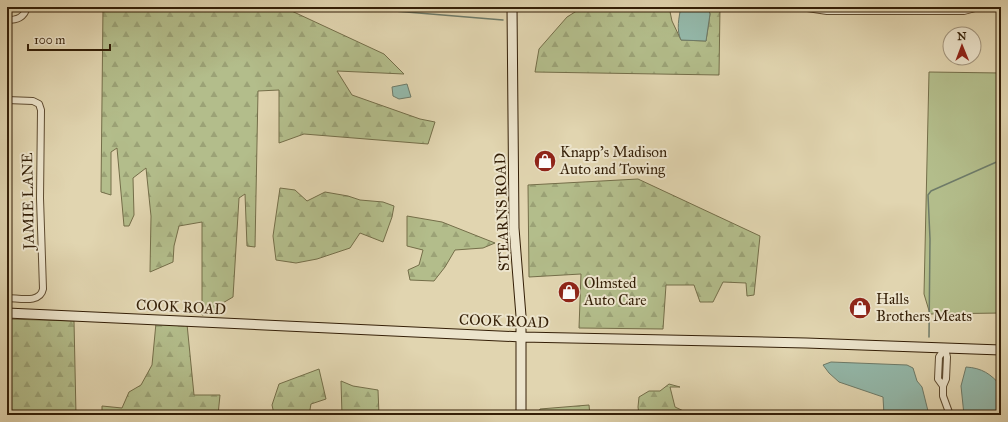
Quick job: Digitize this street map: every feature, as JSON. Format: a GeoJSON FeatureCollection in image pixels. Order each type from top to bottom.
{"type":"FeatureCollection","features":[{"type":"Feature","properties":{"kind":"street"},"geometry":{"type":"LineString","coordinates":[[7,20],[20,18],[26,13],[27,7]]}},
{"type":"Feature","properties":{"kind":"street","name":"STEARNS ROAD"},"geometry":{"type":"LineString","coordinates":[[512,7],[514,228],[522,336],[521,415]]}},
{"type":"Feature","properties":{"kind":"street"},"geometry":{"type":"LineString","coordinates":[[801,7],[827,11],[964,11],[979,7]]}},
{"type":"Feature","properties":{"kind":"street","name":"JAMIE LANE"},"geometry":{"type":"LineString","coordinates":[[7,100],[33,101],[39,104],[41,110],[40,198],[43,289],[42,294],[34,299],[7,298]]}},
{"type":"Feature","properties":{"kind":"street","name":"COOK ROAD"},"geometry":{"type":"LineString","coordinates":[[7,313],[522,336],[806,343],[1001,350]]}},
{"type":"Feature","properties":{"kind":"street"},"geometry":{"type":"LineString","coordinates":[[945,348],[947,357],[946,379],[943,386],[943,396],[950,415]]}},
{"type":"Feature","properties":{"kind":"green space"},"geometry":{"type":"Polygon","coordinates":[[[103,7],[283,7],[384,54],[404,74],[337,71],[352,95],[420,119],[435,122],[428,144],[304,134],[279,143],[279,90],[258,91],[255,247],[247,246],[245,194],[239,198],[233,297],[221,304],[217,312],[202,315],[202,222],[179,226],[174,246],[173,262],[150,272],[151,216],[146,168],[133,178],[134,215],[129,226],[124,226],[117,148],[111,152],[111,195],[101,192],[103,7]]]}},
{"type":"Feature","properties":{"kind":"green space"},"geometry":{"type":"Polygon","coordinates":[[[583,7],[669,7],[672,21],[681,40],[706,41],[710,14],[708,7],[720,7],[719,75],[535,72],[539,49],[567,17],[583,7]]]}},
{"type":"Feature","properties":{"kind":"green space"},"geometry":{"type":"Polygon","coordinates":[[[929,72],[1001,73],[1001,313],[930,314],[924,294],[929,72]]]}},
{"type":"Feature","properties":{"kind":"green space"},"geometry":{"type":"Polygon","coordinates":[[[638,179],[760,236],[754,295],[747,296],[746,283],[723,282],[713,302],[700,302],[694,285],[666,285],[663,329],[579,328],[581,274],[529,277],[528,185],[638,179]]]}},
{"type":"Feature","properties":{"kind":"green space"},"geometry":{"type":"Polygon","coordinates":[[[280,188],[295,190],[307,201],[325,192],[348,196],[360,200],[383,202],[394,206],[392,217],[383,242],[360,233],[350,248],[317,259],[296,263],[276,260],[273,236],[280,188]]]}},
{"type":"Feature","properties":{"kind":"green space"},"geometry":{"type":"Polygon","coordinates":[[[407,216],[442,222],[495,243],[483,248],[455,250],[445,267],[434,281],[410,280],[408,270],[419,265],[423,250],[407,246],[407,216]]]}},
{"type":"Feature","properties":{"kind":"green space"},"geometry":{"type":"Polygon","coordinates":[[[7,319],[74,321],[76,415],[7,415],[7,319]]]}},
{"type":"Feature","properties":{"kind":"green space"},"geometry":{"type":"Polygon","coordinates":[[[156,323],[187,324],[194,395],[220,395],[218,415],[102,415],[102,406],[122,408],[129,392],[141,385],[152,365],[156,323]]]}},
{"type":"Feature","properties":{"kind":"green space"},"geometry":{"type":"Polygon","coordinates":[[[319,369],[326,399],[311,404],[309,415],[274,414],[272,405],[279,384],[319,369]]]}},
{"type":"Feature","properties":{"kind":"green space"},"geometry":{"type":"Polygon","coordinates":[[[341,381],[353,386],[378,390],[379,415],[342,415],[341,381]]]}},
{"type":"Feature","properties":{"kind":"green space"},"geometry":{"type":"Polygon","coordinates":[[[669,384],[680,387],[670,387],[675,407],[692,415],[639,415],[639,397],[649,391],[660,391],[669,384]]]}},
{"type":"Feature","properties":{"kind":"green space"},"geometry":{"type":"Polygon","coordinates":[[[589,405],[590,415],[538,415],[540,409],[589,405]]]}},
{"type":"Feature","properties":{"kind":"shaded area"},"geometry":{"type":"Polygon","coordinates":[[[681,7],[708,7],[710,14],[706,41],[681,40],[678,28],[681,7]]]}},
{"type":"Feature","properties":{"kind":"shaded area"},"geometry":{"type":"Polygon","coordinates":[[[407,84],[411,97],[399,99],[393,96],[392,87],[407,84]]]}},
{"type":"Feature","properties":{"kind":"shaded area"},"geometry":{"type":"Polygon","coordinates":[[[831,362],[907,365],[913,368],[917,381],[922,387],[929,415],[884,415],[883,397],[839,382],[823,365],[831,362]]]}},
{"type":"Feature","properties":{"kind":"shaded area"},"geometry":{"type":"Polygon","coordinates":[[[966,367],[986,372],[1001,386],[1001,415],[964,415],[961,386],[966,367]]]}},
{"type":"Feature","properties":{"kind":"waterway"},"geometry":{"type":"LineString","coordinates":[[346,7],[503,20]]}},
{"type":"Feature","properties":{"kind":"waterway"},"geometry":{"type":"LineString","coordinates":[[929,337],[930,239],[928,195],[931,191],[1001,160]]}},
{"type":"Feature","properties":{"kind":"place","name":"Knapp's Madison Auto and Towing"},"geometry":{"type":"Point","coordinates":[545,161]}},
{"type":"Feature","properties":{"kind":"place","name":"Olmsted Auto Care"},"geometry":{"type":"Point","coordinates":[569,292]}},
{"type":"Feature","properties":{"kind":"place","name":"Halls Brothers Meats"},"geometry":{"type":"Point","coordinates":[860,308]}}]}
